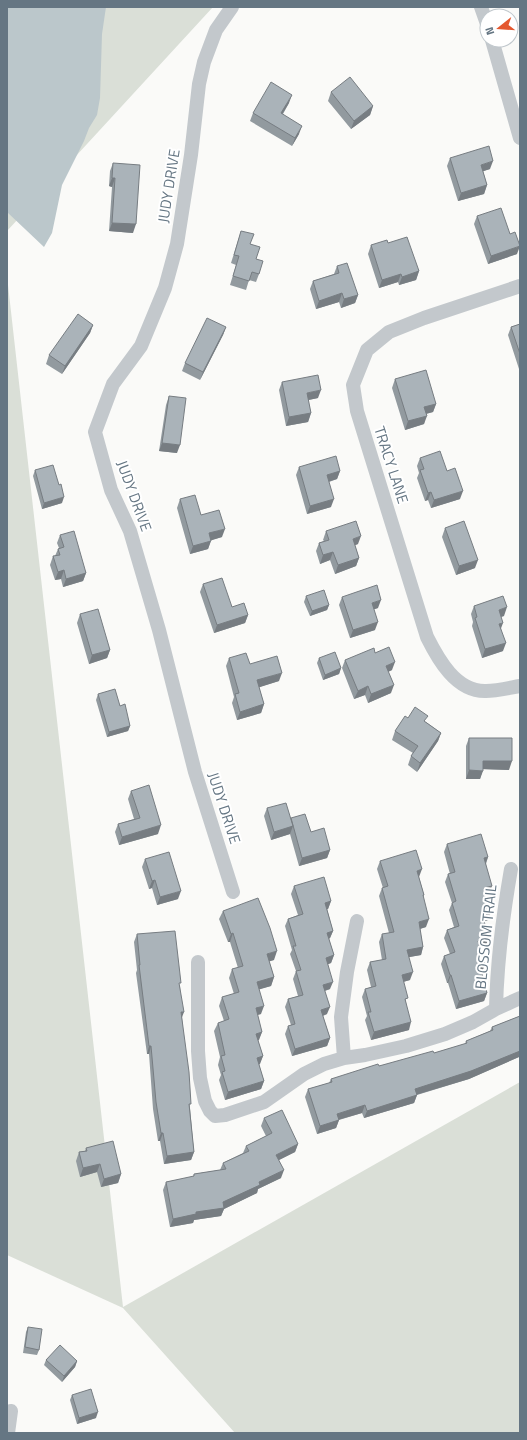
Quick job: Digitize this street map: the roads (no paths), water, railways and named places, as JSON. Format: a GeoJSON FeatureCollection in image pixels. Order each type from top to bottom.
{"type":"FeatureCollection","features":[{"type":"Feature","properties":{"kind":"street","name":"JUDY DRIVE"},"geometry":{"type":"LineString","coordinates":[[232,7],[216,30],[204,62],[178,236],[165,288],[141,346],[114,384],[95,432],[111,490],[130,531],[159,630],[195,772],[233,892]]}},
{"type":"Feature","properties":{"kind":"street"},"geometry":{"type":"LineString","coordinates":[[494,48],[520,138]]}},
{"type":"Feature","properties":{"kind":"street","name":"TRACY LANE"},"geometry":{"type":"LineString","coordinates":[[520,286],[424,318],[389,332],[367,350],[352,385],[363,432],[427,636],[435,654],[444,667],[455,678],[471,689],[485,691],[520,686]]}},
{"type":"Feature","properties":{"kind":"street","name":"BLOSSOM TRAIL"},"geometry":{"type":"LineString","coordinates":[[496,1008],[496,976],[502,924],[511,869]]}},
{"type":"Feature","properties":{"kind":"street"},"geometry":{"type":"LineString","coordinates":[[344,1058],[341,1017],[347,972],[357,921]]}},
{"type":"Feature","properties":{"kind":"street"},"geometry":{"type":"LineString","coordinates":[[198,962],[198,1051],[200,1078],[206,1103],[210,1111],[215,1116],[240,1111],[264,1102],[304,1074],[324,1064],[344,1058],[406,1046],[445,1034],[473,1022],[496,1008],[520,998]]}},
{"type":"Feature","properties":{"kind":"street"},"geometry":{"type":"LineString","coordinates":[[8,1433],[11,1411]]}}]}
